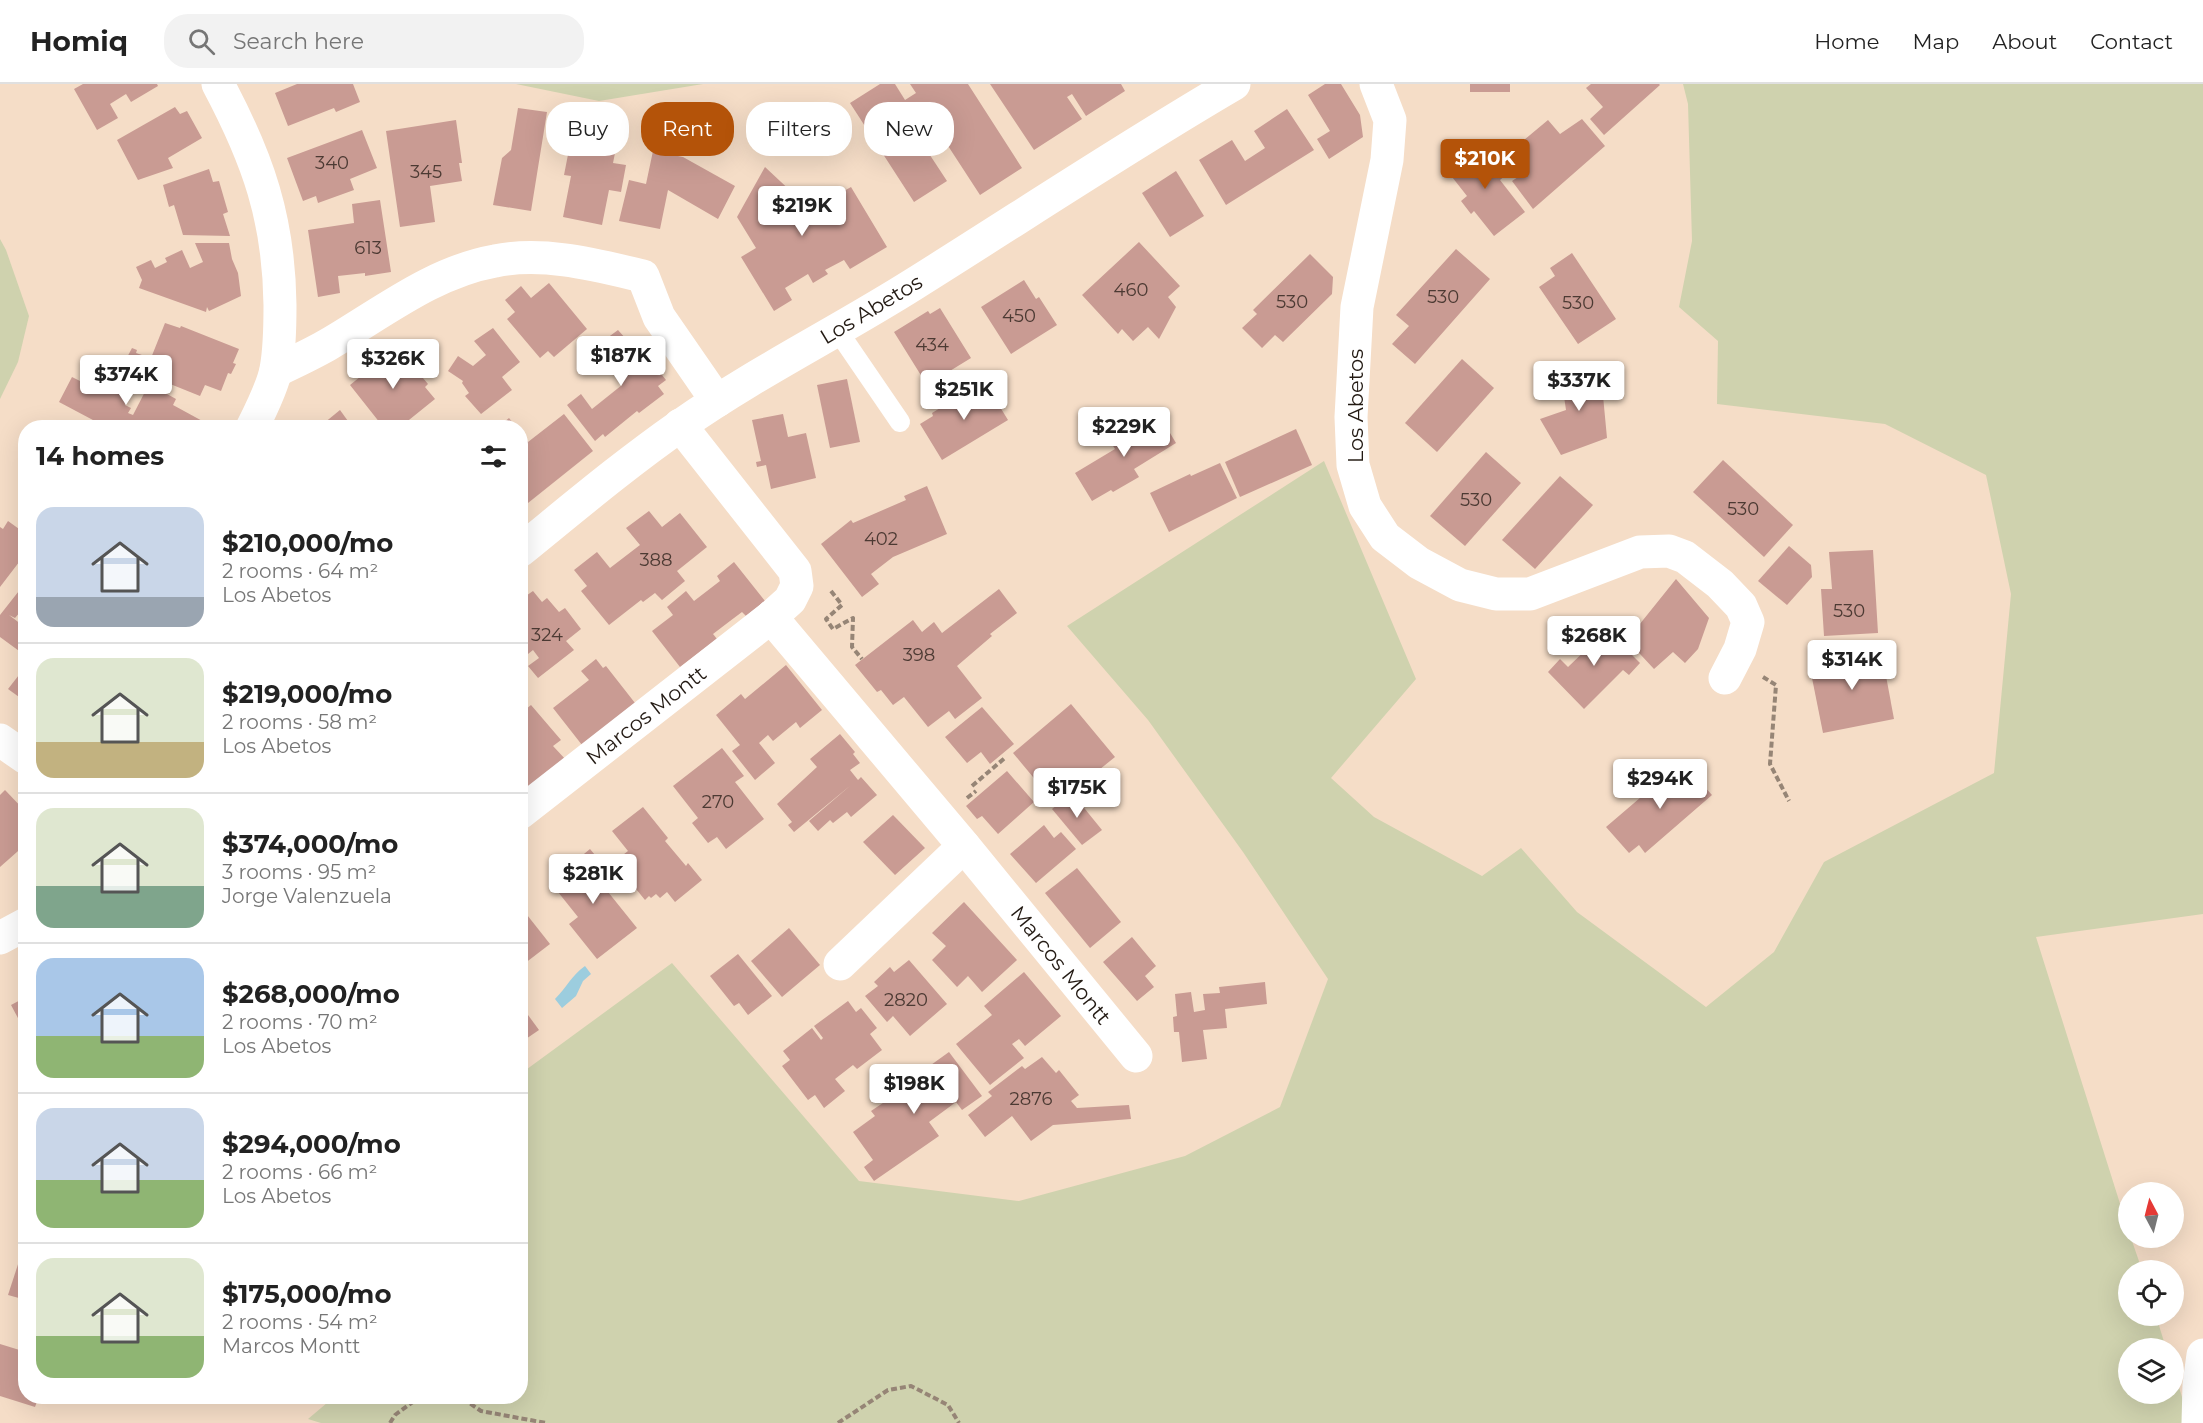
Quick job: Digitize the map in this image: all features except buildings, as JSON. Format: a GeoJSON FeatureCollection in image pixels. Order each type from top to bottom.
{"type":"FeatureCollection","features":[{"type":"Feature","properties":{"kind":"street"},"geometry":{"type":"LineString","coordinates":[[218,84],[236,118],[256,165],[271,214],[279,268],[280,320],[276,371],[255,420]]}},
{"type":"Feature","properties":{"kind":"street","name":"Los Abetos"},"geometry":{"type":"LineString","coordinates":[[528,545],[680,425],[1234,84]]}},
{"type":"Feature","properties":{"kind":"street","name":"Los Abetos"},"geometry":{"type":"LineString","coordinates":[[1376,84],[1390,120],[1387,160],[1357,307],[1351,417],[1353,465],[1365,506],[1385,537],[1419,563],[1460,585],[1496,594],[1530,594],[1640,552],[1669,551],[1684,557],[1720,584],[1742,606],[1748,622],[1740,649],[1725,678]]}},
{"type":"Feature","properties":{"kind":"street"},"geometry":{"type":"LineString","coordinates":[[276,371],[327,346],[419,289],[456,270],[496,260],[531,258],[562,260],[643,276],[659,317],[717,401]]}},
{"type":"Feature","properties":{"kind":"street"},"geometry":{"type":"LineString","coordinates":[[680,425],[795,572],[797,586]]}},
{"type":"Feature","properties":{"kind":"street","name":"Marcos Montt"},"geometry":{"type":"LineString","coordinates":[[528,807],[771,617],[789,600],[797,586]]}},
{"type":"Feature","properties":{"kind":"street","name":"Marcos Montt"},"geometry":{"type":"LineString","coordinates":[[771,617],[964,846],[1136,1056]]}},
{"type":"Feature","properties":{"kind":"street"},"geometry":{"type":"LineString","coordinates":[[0,740],[18,752]]}},
{"type":"Feature","properties":{"kind":"street"},"geometry":{"type":"LineString","coordinates":[[840,964],[964,846]]}},
{"type":"Feature","properties":{"kind":"street"},"geometry":{"type":"LineString","coordinates":[[0,938],[18,928]]}},
{"type":"Feature","properties":{"kind":"street"},"geometry":{"type":"LineString","coordinates":[[2199,1423],[2199,1385],[2203,1355]]}},
{"type":"Feature","properties":{"kind":"lane"},"geometry":{"type":"LineString","coordinates":[[835,331],[846,343],[900,422]]}},
{"type":"Feature","properties":{"kind":"path"},"geometry":{"type":"LineString","coordinates":[[797,586],[827,586],[842,605],[826,620],[833,629],[853,618],[852,647],[862,659]]}},
{"type":"Feature","properties":{"kind":"path"},"geometry":{"type":"LineString","coordinates":[[1762,677],[1776,685],[1770,764],[1789,801]]}},
{"type":"Feature","properties":{"kind":"path"},"geometry":{"type":"LineString","coordinates":[[972,786],[1006,757]]}},
{"type":"Feature","properties":{"kind":"path"},"geometry":{"type":"LineString","coordinates":[[838,1423],[888,1390],[911,1386],[948,1405],[959,1423]]}},
{"type":"Feature","properties":{"kind":"path"},"geometry":{"type":"LineString","coordinates":[[390,1423],[395,1415],[410,1404]]}},
{"type":"Feature","properties":{"kind":"path"},"geometry":{"type":"LineString","coordinates":[[471,1404],[481,1411],[520,1416],[546,1423]]}},
{"type":"Feature","properties":{"kind":"green space"},"geometry":{"type":"Polygon","coordinates":[[[516,84],[703,84],[599,101],[516,84]]]}},
{"type":"Feature","properties":{"kind":"green space"},"geometry":{"type":"Polygon","coordinates":[[[1683,84],[2203,84],[2203,914],[2036,937],[2118,1197],[2118,1248],[2134,1248],[2139,1260],[2118,1260],[2118,1326],[2159,1326],[2163,1338],[2118,1338],[2118,1404],[2184,1404],[2190,1423],[321,1423],[308,1419],[326,1404],[528,1404],[528,1068],[672,963],[859,1181],[1019,1201],[1185,1156],[1280,1107],[1328,979],[1243,852],[1148,720],[1067,626],[1324,461],[1416,679],[1331,778],[1374,817],[1482,876],[1521,848],[1577,912],[1706,1007],[1774,952],[1824,862],[1994,773],[2011,594],[1986,475],[1885,424],[1717,404],[1718,341],[1679,307],[1692,241],[1688,104],[1683,84]]]}},
{"type":"Feature","properties":{"kind":"green space"},"geometry":{"type":"Polygon","coordinates":[[[0,239],[29,316],[18,362],[0,399],[0,239]]]}},
{"type":"Feature","properties":{"kind":"water"},"geometry":{"type":"Polygon","coordinates":[[[585,966],[591,974],[583,981],[576,996],[562,1008],[555,999],[585,966]]]}}]}
